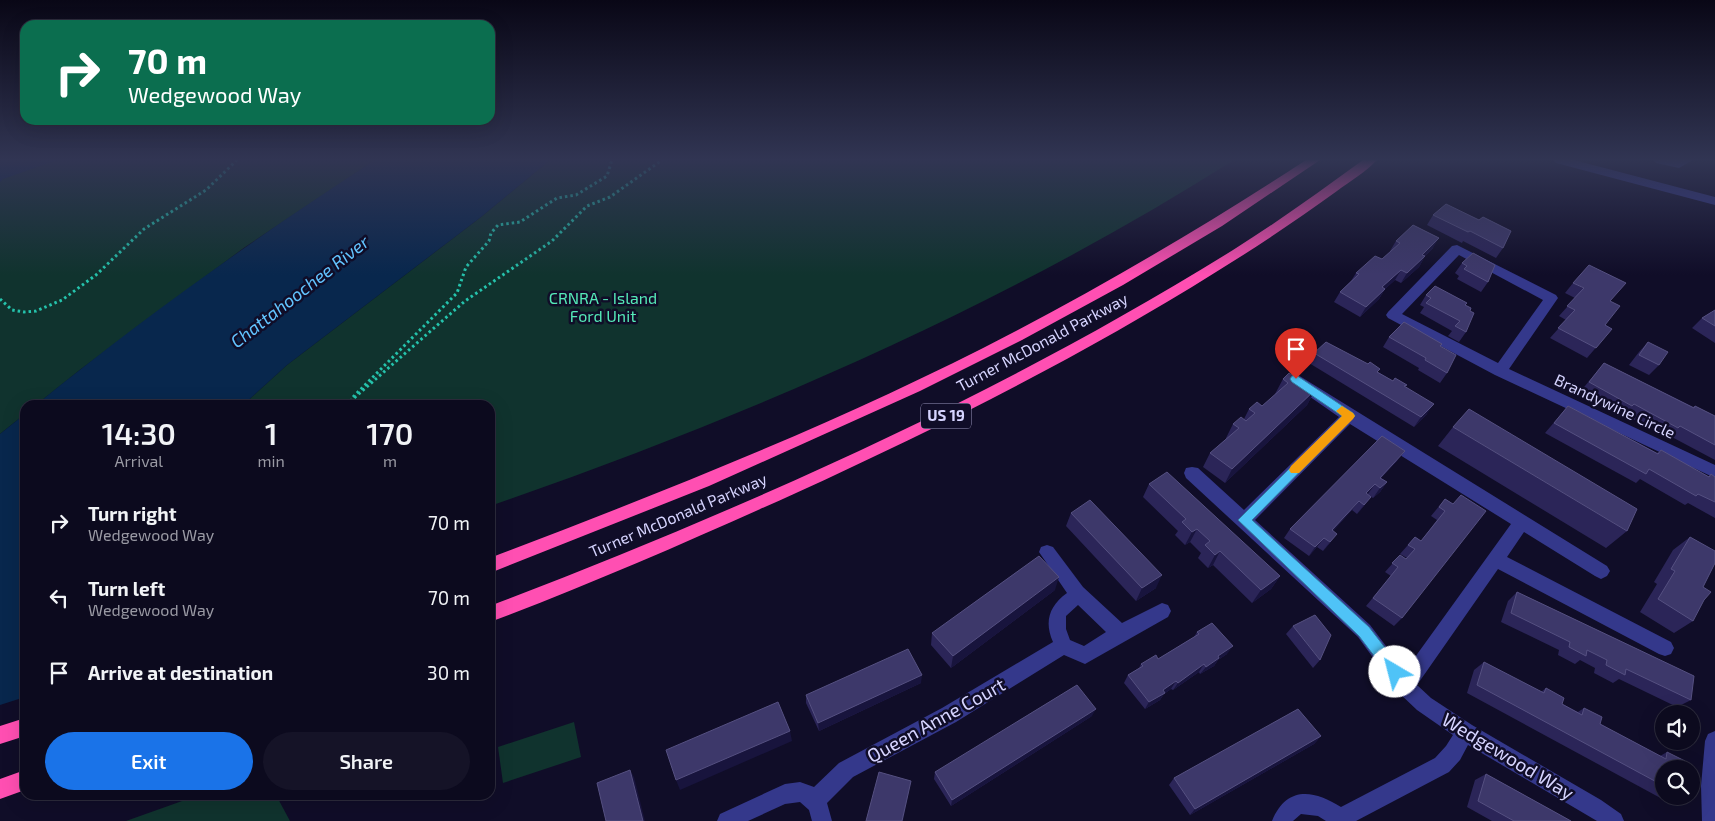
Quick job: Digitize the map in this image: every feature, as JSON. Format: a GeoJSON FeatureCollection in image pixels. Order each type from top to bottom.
{"type":"FeatureCollection","features":[{"type":"Feature","properties":{"kind":"highway","name":"Turner McDonald Parkway"},"geometry":{"type":"LineString","coordinates":[[495,564],[741,466],[945,372],[1145,267],[1256,198]]}},
{"type":"Feature","properties":{"kind":"highway","name":"Turner McDonald Parkway"},"geometry":{"type":"LineString","coordinates":[[495,612],[640,554],[772,497],[891,442],[1005,386],[1093,339],[1213,268],[1317,198]]}},
{"type":"Feature","properties":{"kind":"highway"},"geometry":{"type":"LineString","coordinates":[[0,735],[20,729]]}},
{"type":"Feature","properties":{"kind":"highway"},"geometry":{"type":"LineString","coordinates":[[0,789],[20,782]]}},
{"type":"Feature","properties":{"kind":"street","name":"Brandywine Circle"},"geometry":{"type":"LineString","coordinates":[[1500,371],[1551,298],[1457,249],[1393,315],[1500,371],[1715,472]]}},
{"type":"Feature","properties":{"kind":"street"},"geometry":{"type":"LineString","coordinates":[[1296,379],[1349,416],[1601,571]]}},
{"type":"Feature","properties":{"kind":"street"},"geometry":{"type":"LineString","coordinates":[[1244,520],[1349,416]]}},
{"type":"Feature","properties":{"kind":"street","name":"Wedgewood Way"},"geometry":{"type":"LineString","coordinates":[[1192,473],[1364,631],[1405,686],[1424,704],[1465,732],[1594,807],[1614,821]]}},
{"type":"Feature","properties":{"kind":"street"},"geometry":{"type":"LineString","coordinates":[[1405,686],[1522,522]]}},
{"type":"Feature","properties":{"kind":"street"},"geometry":{"type":"LineString","coordinates":[[1047,552],[1079,594],[1120,633]]}},
{"type":"Feature","properties":{"kind":"street"},"geometry":{"type":"LineString","coordinates":[[1495,559],[1665,648]]}},
{"type":"Feature","properties":{"kind":"street"},"geometry":{"type":"LineString","coordinates":[[1079,594],[1066,603],[1056,616],[1058,635],[1063,646],[1085,655],[1120,633],[1162,612]]}},
{"type":"Feature","properties":{"kind":"street","name":"Queen Anne Court"},"geometry":{"type":"LineString","coordinates":[[815,800],[846,770],[949,715],[1063,646]]}},
{"type":"Feature","properties":{"kind":"street"},"geometry":{"type":"LineString","coordinates":[[1282,821],[1291,808],[1302,804],[1314,804],[1340,820],[1442,765],[1453,753],[1465,732]]}},
{"type":"Feature","properties":{"kind":"street"},"geometry":{"type":"LineString","coordinates":[[1712,821],[1711,786],[1715,741]]}},
{"type":"Feature","properties":{"kind":"street"},"geometry":{"type":"LineString","coordinates":[[727,821],[784,794],[800,792],[815,800],[822,812],[822,821]]}},
{"type":"Feature","properties":{"kind":"path"},"geometry":{"type":"LineString","coordinates":[[0,298],[12,311],[27,314],[39,311],[88,282],[104,269],[124,245],[152,223],[194,198]]}},
{"type":"Feature","properties":{"kind":"path"},"geometry":{"type":"LineString","coordinates":[[351,400],[457,293],[466,268],[489,240],[491,233],[498,225],[520,222],[557,198]]}},
{"type":"Feature","properties":{"kind":"path"},"geometry":{"type":"LineString","coordinates":[[352,400],[464,302],[552,242],[587,206],[607,198]]}},
{"type":"Feature","properties":{"kind":"green space"},"geometry":{"type":"Polygon","coordinates":[[[0,198],[318,198],[245,247],[42,400],[20,400],[20,418],[0,434],[0,198]]]}},
{"type":"Feature","properties":{"kind":"green space","name":"CRNRA - Island Ford Unit"},"geometry":{"type":"Polygon","coordinates":[[[504,198],[1170,198],[1056,263],[965,310],[872,354],[778,396],[683,435],[495,504],[495,400],[248,400],[287,365],[504,198]]]}},
{"type":"Feature","properties":{"kind":"green space"},"geometry":{"type":"Polygon","coordinates":[[[574,722],[581,757],[503,783],[498,747],[574,722]]]}},
{"type":"Feature","properties":{"kind":"green space"},"geometry":{"type":"Polygon","coordinates":[[[185,800],[279,800],[290,821],[126,821],[185,800]]]}},
{"type":"Feature","properties":{"kind":"water","name":"Chattahoochee River"},"geometry":{"type":"Polygon","coordinates":[[[318,198],[504,198],[287,365],[248,400],[42,400],[118,340],[318,198]]]}},
{"type":"Feature","properties":{"kind":"water"},"geometry":{"type":"Polygon","coordinates":[[[20,418],[20,707],[0,744],[0,434],[20,418]]]}},
{"type":"Feature","properties":{"kind":"pier"},"geometry":{"type":"Polygon","coordinates":[[[20,699],[20,712],[0,746],[0,705],[20,699]]]}},
{"type":"Feature","properties":{"kind":"building"},"geometry":{"type":"Polygon","coordinates":[[[1446,204],[1479,220],[1483,217],[1511,231],[1503,248],[1433,215],[1446,204]]]}},
{"type":"Feature","properties":{"kind":"building"},"geometry":{"type":"Polygon","coordinates":[[[1413,225],[1439,238],[1422,255],[1425,256],[1407,273],[1401,270],[1382,287],[1385,289],[1366,307],[1340,292],[1359,274],[1356,273],[1375,256],[1382,259],[1400,243],[1396,241],[1413,225]]]}},
{"type":"Feature","properties":{"kind":"building"},"geometry":{"type":"Polygon","coordinates":[[[1473,253],[1495,265],[1488,282],[1464,269],[1467,266],[1462,263],[1473,253]]]}},
{"type":"Feature","properties":{"kind":"building"},"geometry":{"type":"Polygon","coordinates":[[[1589,265],[1626,283],[1610,301],[1620,306],[1605,325],[1612,329],[1596,348],[1558,328],[1575,310],[1567,306],[1584,288],[1573,283],[1589,265]]]}},
{"type":"Feature","properties":{"kind":"building"},"geometry":{"type":"Polygon","coordinates":[[[1435,286],[1467,303],[1465,305],[1471,308],[1470,311],[1474,313],[1466,332],[1455,326],[1460,321],[1426,303],[1431,298],[1426,295],[1435,286]]]}},
{"type":"Feature","properties":{"kind":"building"},"geometry":{"type":"Polygon","coordinates":[[[1715,310],[1715,326],[1702,318],[1715,310]]]}},
{"type":"Feature","properties":{"kind":"building"},"geometry":{"type":"Polygon","coordinates":[[[1404,322],[1442,344],[1440,346],[1456,355],[1447,373],[1425,360],[1426,358],[1389,337],[1404,322]]]}},
{"type":"Feature","properties":{"kind":"building"},"geometry":{"type":"Polygon","coordinates":[[[1326,342],[1368,364],[1370,362],[1380,369],[1377,372],[1393,381],[1395,378],[1407,385],[1404,386],[1434,404],[1421,417],[1314,353],[1326,342]]]}},
{"type":"Feature","properties":{"kind":"building"},"geometry":{"type":"Polygon","coordinates":[[[1648,342],[1668,352],[1659,365],[1639,355],[1648,342]]]}},
{"type":"Feature","properties":{"kind":"building"},"geometry":{"type":"Polygon","coordinates":[[[1604,363],[1694,408],[1695,406],[1715,416],[1715,445],[1680,426],[1678,428],[1634,404],[1632,406],[1589,382],[1604,363]]]}},
{"type":"Feature","properties":{"kind":"building"},"geometry":{"type":"Polygon","coordinates":[[[1289,373],[1315,390],[1232,469],[1210,453],[1239,428],[1233,424],[1241,417],[1246,421],[1255,413],[1249,409],[1257,402],[1262,406],[1288,383],[1283,379],[1289,373]]]}},
{"type":"Feature","properties":{"kind":"building"},"geometry":{"type":"Polygon","coordinates":[[[1568,406],[1658,454],[1661,450],[1709,477],[1711,474],[1715,477],[1715,502],[1698,494],[1696,496],[1649,469],[1646,474],[1554,423],[1568,406]]]}},
{"type":"Feature","properties":{"kind":"building"},"geometry":{"type":"Polygon","coordinates":[[[1469,409],[1637,509],[1627,531],[1453,427],[1469,409]]]}},
{"type":"Feature","properties":{"kind":"building"},"geometry":{"type":"Polygon","coordinates":[[[1382,436],[1405,451],[1380,478],[1387,482],[1380,488],[1375,484],[1366,493],[1371,497],[1364,505],[1359,501],[1332,530],[1337,534],[1330,542],[1324,538],[1315,547],[1290,529],[1382,436]]]}},
{"type":"Feature","properties":{"kind":"building"},"geometry":{"type":"Polygon","coordinates":[[[1167,472],[1280,576],[1261,590],[1220,551],[1215,555],[1205,545],[1210,541],[1197,529],[1192,532],[1182,522],[1186,519],[1149,484],[1167,472]]]}},
{"type":"Feature","properties":{"kind":"building"},"geometry":{"type":"Polygon","coordinates":[[[1461,495],[1486,511],[1402,618],[1373,598],[1398,567],[1392,563],[1400,555],[1406,559],[1415,549],[1408,545],[1415,537],[1421,541],[1445,511],[1439,507],[1445,499],[1453,504],[1461,495]]]}},
{"type":"Feature","properties":{"kind":"building"},"geometry":{"type":"Polygon","coordinates":[[[1090,500],[1162,575],[1142,588],[1071,513],[1090,500]]]}},
{"type":"Feature","properties":{"kind":"building"},"geometry":{"type":"Polygon","coordinates":[[[1690,537],[1715,551],[1715,563],[1703,587],[1711,592],[1704,600],[1693,621],[1658,599],[1675,571],[1671,569],[1690,537]]]}},
{"type":"Feature","properties":{"kind":"building"},"geometry":{"type":"Polygon","coordinates":[[[1039,556],[1059,577],[953,656],[932,633],[1039,556]]]}},
{"type":"Feature","properties":{"kind":"building"},"geometry":{"type":"Polygon","coordinates":[[[1517,592],[1694,676],[1691,700],[1626,669],[1625,675],[1606,665],[1607,660],[1587,650],[1586,656],[1569,647],[1570,642],[1511,613],[1517,592]]]}},
{"type":"Feature","properties":{"kind":"building"},"geometry":{"type":"Polygon","coordinates":[[[1315,615],[1331,635],[1320,660],[1293,626],[1315,615]]]}},
{"type":"Feature","properties":{"kind":"building"},"geometry":{"type":"Polygon","coordinates":[[[1212,623],[1233,646],[1206,667],[1204,664],[1178,683],[1176,681],[1163,690],[1165,693],[1149,702],[1128,675],[1156,655],[1158,659],[1199,634],[1197,632],[1212,623]]]}},
{"type":"Feature","properties":{"kind":"building"},"geometry":{"type":"Polygon","coordinates":[[[908,649],[922,675],[818,723],[806,695],[908,649]]]}},
{"type":"Feature","properties":{"kind":"building"},"geometry":{"type":"Polygon","coordinates":[[[1484,662],[1544,693],[1546,688],[1564,698],[1562,704],[1582,715],[1584,708],[1602,717],[1600,724],[1666,759],[1667,752],[1683,760],[1655,760],[1655,781],[1477,685],[1484,662]]]}},
{"type":"Feature","properties":{"kind":"building"},"geometry":{"type":"Polygon","coordinates":[[[1077,685],[1096,709],[952,800],[935,772],[1077,685]]]}},
{"type":"Feature","properties":{"kind":"building"},"geometry":{"type":"Polygon","coordinates":[[[778,702],[790,731],[676,780],[666,750],[778,702]]]}},
{"type":"Feature","properties":{"kind":"building"},"geometry":{"type":"Polygon","coordinates":[[[1298,709],[1321,736],[1195,809],[1174,778],[1298,709]]]}},
{"type":"Feature","properties":{"kind":"building"},"geometry":{"type":"Polygon","coordinates":[[[630,770],[643,821],[606,821],[597,783],[630,770]]]}},
{"type":"Feature","properties":{"kind":"building"},"geometry":{"type":"Polygon","coordinates":[[[879,772],[911,781],[902,821],[866,821],[879,772]]]}},
{"type":"Feature","properties":{"kind":"building"},"geometry":{"type":"Polygon","coordinates":[[[1486,774],[1571,821],[1514,821],[1478,801],[1486,774]]]}},
{"type":"Feature","properties":{"kind":"slow traffic"},"geometry":{"type":"LineString","coordinates":[[1295,470],[1349,416],[1342,411]]}},
{"type":"Feature","properties":{"kind":"route"},"geometry":{"type":"LineString","coordinates":[[1296,379],[1349,416],[1244,520],[1364,631],[1395,672]]}}]}
